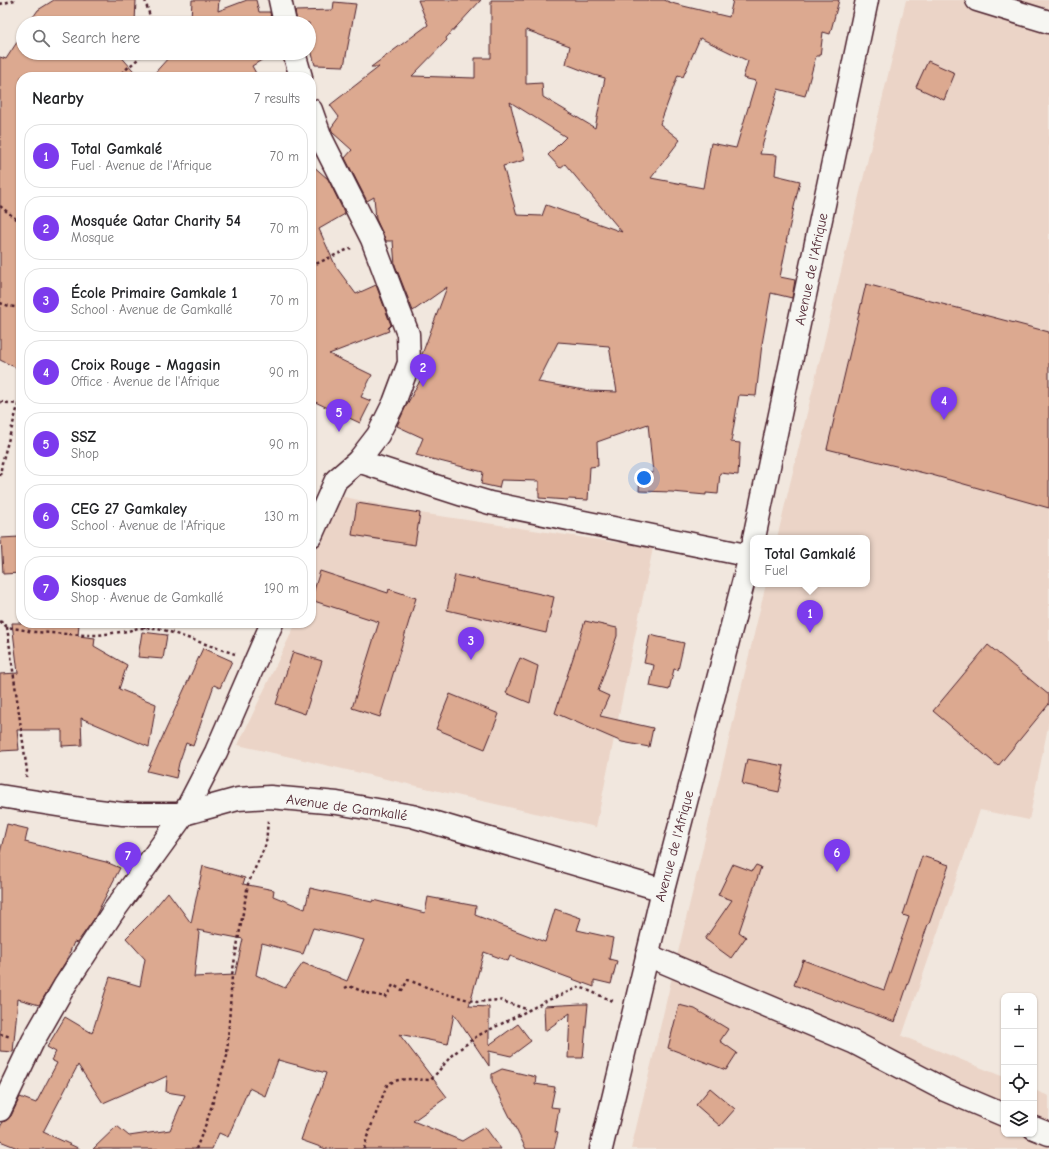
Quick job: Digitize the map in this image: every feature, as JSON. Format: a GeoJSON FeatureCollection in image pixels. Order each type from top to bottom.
{"type":"FeatureCollection","features":[{"type":"Feature","properties":{"kind":"street"},"geometry":{"type":"LineString","coordinates":[[280,0],[283,16]]}},
{"type":"Feature","properties":{"kind":"street","name":"Avenue de l'Afrique"},"geometry":{"type":"LineString","coordinates":[[755,535],[867,0]]}},
{"type":"Feature","properties":{"kind":"street"},"geometry":{"type":"LineString","coordinates":[[977,0],[1049,22]]}},
{"type":"Feature","properties":{"kind":"street"},"geometry":{"type":"LineString","coordinates":[[296,60],[300,72]]}},
{"type":"Feature","properties":{"kind":"street"},"geometry":{"type":"LineString","coordinates":[[316,124],[321,138],[372,239],[408,334],[408,363],[394,403],[378,435],[358,461],[336,480],[316,525]]}},
{"type":"Feature","properties":{"kind":"street"},"geometry":{"type":"LineString","coordinates":[[358,461],[463,495],[490,502],[750,545]]}},
{"type":"Feature","properties":{"kind":"street","name":"Avenue de l'Afrique"},"geometry":{"type":"LineString","coordinates":[[601,1149],[663,890],[750,557]]}},
{"type":"Feature","properties":{"kind":"street"},"geometry":{"type":"LineString","coordinates":[[0,1110],[33,1041],[65,985],[113,912],[184,814],[216,752],[270,628]]}},
{"type":"Feature","properties":{"kind":"street","name":"Avenue de Gamkallé"},"geometry":{"type":"LineString","coordinates":[[0,796],[123,814],[184,814],[238,799],[270,797],[337,803],[412,816],[663,890]]}},
{"type":"Feature","properties":{"kind":"street"},"geometry":{"type":"LineString","coordinates":[[647,955],[853,1042],[945,1090],[1001,1114]]}},
{"type":"Feature","properties":{"kind":"street"},"geometry":{"type":"LineString","coordinates":[[1037,1129],[1049,1134]]}},
{"type":"Feature","properties":{"kind":"path"},"geometry":{"type":"LineString","coordinates":[[0,4],[15,0]]}},
{"type":"Feature","properties":{"kind":"path"},"geometry":{"type":"LineString","coordinates":[[144,0],[150,16]]}},
{"type":"Feature","properties":{"kind":"path"},"geometry":{"type":"LineString","coordinates":[[123,72],[137,60]]}},
{"type":"Feature","properties":{"kind":"path"},"geometry":{"type":"LineString","coordinates":[[0,206],[16,219]]}},
{"type":"Feature","properties":{"kind":"path"},"geometry":{"type":"LineString","coordinates":[[316,264],[372,239]]}},
{"type":"Feature","properties":{"kind":"path"},"geometry":{"type":"LineString","coordinates":[[0,303],[16,307]]}},
{"type":"Feature","properties":{"kind":"path"},"geometry":{"type":"LineString","coordinates":[[0,402],[16,404]]}},
{"type":"Feature","properties":{"kind":"path"},"geometry":{"type":"LineString","coordinates":[[0,476],[16,411]]}},
{"type":"Feature","properties":{"kind":"path"},"geometry":{"type":"LineString","coordinates":[[0,621],[7,627],[35,632],[85,635],[98,635],[144,628],[158,628],[256,661]]}},
{"type":"Feature","properties":{"kind":"path"},"geometry":{"type":"LineString","coordinates":[[7,627],[27,771],[23,800]]}},
{"type":"Feature","properties":{"kind":"path"},"geometry":{"type":"LineString","coordinates":[[196,1149],[207,1121],[227,1056],[232,975],[248,884],[266,844],[270,797]]}},
{"type":"Feature","properties":{"kind":"path"},"geometry":{"type":"LineString","coordinates":[[344,988],[349,986],[367,993],[386,997],[394,985],[402,990],[408,980],[442,993],[477,1002],[499,1000],[529,1010]]}},
{"type":"Feature","properties":{"kind":"path"},"geometry":{"type":"LineString","coordinates":[[364,1149],[387,1086],[393,1081],[407,1079],[431,1080],[452,1055],[477,1036],[546,1001],[580,987],[634,1010]]}},
{"type":"Feature","properties":{"kind":"shaded area"},"geometry":{"type":"Polygon","coordinates":[[[906,0],[1049,0],[1049,722],[1029,820],[980,810],[902,1036],[1001,1076],[1001,1137],[1037,1137],[1037,1091],[1049,1096],[1049,1149],[631,1149],[765,587],[870,587],[870,535],[778,535],[906,0]]]}},
{"type":"Feature","properties":{"kind":"shaded area"},"geometry":{"type":"Polygon","coordinates":[[[340,496],[420,513],[653,548],[596,827],[238,745],[294,628],[316,628],[316,543],[340,496]]]}},
{"type":"Feature","properties":{"kind":"building"},"geometry":{"type":"Polygon","coordinates":[[[54,0],[136,0],[135,16],[34,16],[38,10],[54,0]]]}},
{"type":"Feature","properties":{"kind":"building"},"geometry":{"type":"Polygon","coordinates":[[[192,0],[219,0],[218,11],[247,0],[256,0],[259,12],[270,12],[271,16],[191,16],[192,0]]]}},
{"type":"Feature","properties":{"kind":"building"},"geometry":{"type":"Polygon","coordinates":[[[418,0],[481,0],[446,38],[447,40],[412,76],[475,78],[475,58],[491,58],[491,0],[664,0],[729,17],[733,0],[839,0],[830,34],[823,32],[820,56],[816,56],[805,96],[778,89],[760,154],[777,155],[775,175],[800,181],[786,242],[780,277],[795,280],[792,298],[771,293],[762,344],[756,396],[739,395],[731,442],[740,443],[738,475],[720,473],[718,494],[706,493],[706,495],[639,491],[640,472],[653,473],[648,424],[597,442],[598,466],[590,467],[588,500],[539,498],[539,481],[501,480],[499,488],[481,484],[483,472],[416,455],[423,438],[397,426],[406,406],[431,361],[421,357],[447,287],[413,311],[395,265],[393,241],[386,241],[376,219],[374,197],[367,201],[345,158],[352,150],[333,133],[331,128],[339,117],[330,105],[379,67],[371,67],[428,25],[418,0]],[[526,30],[526,84],[542,83],[543,97],[595,128],[605,78],[566,64],[570,46],[526,30]],[[700,38],[683,77],[678,75],[660,124],[680,140],[651,178],[703,188],[711,143],[736,148],[756,81],[743,78],[748,61],[700,38]],[[510,102],[525,160],[503,166],[517,215],[542,216],[546,205],[622,232],[565,164],[560,168],[548,155],[566,137],[510,102]],[[558,342],[538,382],[590,391],[617,392],[609,346],[558,342]]]}},
{"type":"Feature","properties":{"kind":"building"},"geometry":{"type":"Polygon","coordinates":[[[334,2],[356,4],[344,66],[315,65],[314,60],[316,60],[316,16],[296,16],[295,11],[333,10],[334,2]]]}},
{"type":"Feature","properties":{"kind":"building"},"geometry":{"type":"Polygon","coordinates":[[[16,44],[16,60],[124,60],[135,72],[16,72],[16,368],[0,360],[0,57],[6,59],[16,44]]]}},
{"type":"Feature","properties":{"kind":"building"},"geometry":{"type":"Polygon","coordinates":[[[166,60],[262,60],[252,66],[255,72],[156,72],[166,60]]]}},
{"type":"Feature","properties":{"kind":"building"},"geometry":{"type":"Polygon","coordinates":[[[928,61],[955,73],[944,100],[916,87],[928,61]]]}},
{"type":"Feature","properties":{"kind":"building"},"geometry":{"type":"Polygon","coordinates":[[[316,168],[328,179],[345,214],[319,229],[336,267],[356,294],[376,285],[391,325],[388,328],[389,331],[329,354],[372,375],[361,397],[371,401],[360,423],[316,402],[316,168]]]}},
{"type":"Feature","properties":{"kind":"building"},"geometry":{"type":"Polygon","coordinates":[[[866,284],[1049,332],[1049,508],[932,475],[827,449],[866,284]]]}},
{"type":"Feature","properties":{"kind":"building"},"geometry":{"type":"Polygon","coordinates":[[[357,503],[420,513],[415,545],[352,535],[357,503]]]}},
{"type":"Feature","properties":{"kind":"building"},"geometry":{"type":"Polygon","coordinates":[[[16,537],[16,573],[3,574],[1,538],[16,537]]]}},
{"type":"Feature","properties":{"kind":"building"},"geometry":{"type":"Polygon","coordinates":[[[320,571],[388,593],[389,589],[416,598],[380,717],[352,708],[379,622],[316,602],[316,584],[320,571]]]}},
{"type":"Feature","properties":{"kind":"building"},"geometry":{"type":"Polygon","coordinates":[[[455,575],[554,597],[546,633],[447,610],[455,575]]]}},
{"type":"Feature","properties":{"kind":"building"},"geometry":{"type":"Polygon","coordinates":[[[585,621],[617,628],[617,636],[598,691],[609,696],[600,716],[653,728],[649,747],[622,742],[555,713],[585,621]]]}},
{"type":"Feature","properties":{"kind":"building"},"geometry":{"type":"Polygon","coordinates":[[[12,623],[16,623],[16,628],[79,628],[78,636],[95,638],[94,646],[127,665],[119,689],[156,704],[149,747],[81,718],[82,745],[62,746],[62,730],[17,730],[19,750],[0,751],[0,674],[18,673],[12,623]]]}},
{"type":"Feature","properties":{"kind":"building"},"geometry":{"type":"Polygon","coordinates":[[[142,632],[167,635],[163,659],[138,657],[142,632]]]}},
{"type":"Feature","properties":{"kind":"building"},"geometry":{"type":"Polygon","coordinates":[[[650,635],[684,643],[678,670],[674,669],[669,690],[650,686],[654,665],[644,663],[650,635]]]}},
{"type":"Feature","properties":{"kind":"building"},"geometry":{"type":"Polygon","coordinates":[[[988,645],[1049,695],[1049,704],[998,766],[933,711],[988,645]]]}},
{"type":"Feature","properties":{"kind":"building"},"geometry":{"type":"Polygon","coordinates":[[[203,648],[232,661],[220,688],[214,685],[193,746],[186,743],[179,763],[176,778],[147,771],[203,648]]]}},
{"type":"Feature","properties":{"kind":"building"},"geometry":{"type":"Polygon","coordinates":[[[293,652],[322,661],[305,714],[276,704],[293,652]]]}},
{"type":"Feature","properties":{"kind":"building"},"geometry":{"type":"Polygon","coordinates":[[[520,658],[538,666],[530,703],[506,693],[520,658]]]}},
{"type":"Feature","properties":{"kind":"building"},"geometry":{"type":"Polygon","coordinates":[[[450,694],[499,714],[485,749],[436,729],[450,694]]]}},
{"type":"Feature","properties":{"kind":"building"},"geometry":{"type":"Polygon","coordinates":[[[747,759],[784,766],[779,792],[742,784],[747,759]]]}},
{"type":"Feature","properties":{"kind":"building"},"geometry":{"type":"Polygon","coordinates":[[[7,824],[28,829],[25,842],[106,862],[120,868],[94,919],[77,943],[74,942],[66,961],[39,1005],[18,999],[13,1052],[0,1051],[0,853],[7,824]]]}},
{"type":"Feature","properties":{"kind":"building"},"geometry":{"type":"Polygon","coordinates":[[[922,856],[949,865],[895,1022],[794,985],[803,960],[884,990],[909,917],[903,915],[922,856]]]}},
{"type":"Feature","properties":{"kind":"building"},"geometry":{"type":"Polygon","coordinates":[[[733,864],[752,871],[756,865],[761,867],[739,932],[746,937],[731,958],[705,939],[732,900],[718,895],[733,864]]]}},
{"type":"Feature","properties":{"kind":"building"},"geometry":{"type":"Polygon","coordinates":[[[203,866],[245,878],[243,884],[274,890],[273,896],[305,909],[310,888],[372,902],[373,900],[425,913],[428,897],[476,906],[475,915],[545,942],[555,909],[581,918],[577,930],[613,938],[609,959],[617,961],[611,984],[594,980],[594,987],[510,956],[508,961],[484,952],[469,1006],[489,1007],[489,1045],[518,1024],[531,1041],[511,1056],[489,1051],[489,1066],[454,1014],[448,1044],[399,1034],[447,1097],[413,1121],[462,1141],[485,1127],[501,1149],[326,1149],[301,1140],[326,1073],[278,1060],[265,1096],[249,1088],[228,1137],[219,1133],[212,1149],[93,1149],[117,1126],[129,1136],[170,1130],[185,1095],[166,1092],[167,1076],[103,1103],[78,1065],[43,1132],[80,1149],[20,1149],[0,1141],[0,1127],[3,1122],[11,1116],[20,1097],[36,1103],[57,1063],[51,1060],[56,1052],[47,1047],[65,1017],[92,1033],[110,977],[140,986],[145,959],[126,938],[149,915],[168,892],[191,923],[203,866]],[[313,928],[303,954],[262,943],[256,975],[285,988],[303,963],[347,981],[364,940],[313,928]],[[197,930],[199,933],[194,977],[235,975],[243,939],[197,930]]]}},
{"type":"Feature","properties":{"kind":"building"},"geometry":{"type":"Polygon","coordinates":[[[588,1004],[583,1058],[568,1058],[570,1013],[545,1031],[544,1006],[588,1004]]]}},
{"type":"Feature","properties":{"kind":"building"},"geometry":{"type":"Polygon","coordinates":[[[679,1005],[695,1009],[728,1029],[720,1041],[737,1053],[726,1070],[668,1048],[679,1005]]]}},
{"type":"Feature","properties":{"kind":"building"},"geometry":{"type":"Polygon","coordinates":[[[502,1069],[536,1077],[535,1084],[555,1087],[551,1107],[559,1108],[555,1132],[558,1133],[554,1149],[526,1149],[492,1081],[492,1074],[502,1069]]]}},
{"type":"Feature","properties":{"kind":"building"},"geometry":{"type":"Polygon","coordinates":[[[710,1088],[735,1109],[720,1126],[696,1105],[710,1088]]]}},
{"type":"Feature","properties":{"kind":"place","name":"Mosquée Qatar Charity 54"},"geometry":{"type":"Point","coordinates":[423,387]}},
{"type":"Feature","properties":{"kind":"place","name":"Croix Rouge - Magasin"},"geometry":{"type":"Point","coordinates":[944,420]}},
{"type":"Feature","properties":{"kind":"place","name":"SSZ"},"geometry":{"type":"Point","coordinates":[339,432]}},
{"type":"Feature","properties":{"kind":"place","name":"Total Gamkalé"},"geometry":{"type":"Point","coordinates":[810,633]}},
{"type":"Feature","properties":{"kind":"place","name":"École Primaire Gamkale 1"},"geometry":{"type":"Point","coordinates":[471,660]}},
{"type":"Feature","properties":{"kind":"place","name":"CEG 27 Gamkaley"},"geometry":{"type":"Point","coordinates":[837,872]}},
{"type":"Feature","properties":{"kind":"place","name":"Kiosques"},"geometry":{"type":"Point","coordinates":[128,875]}}]}
